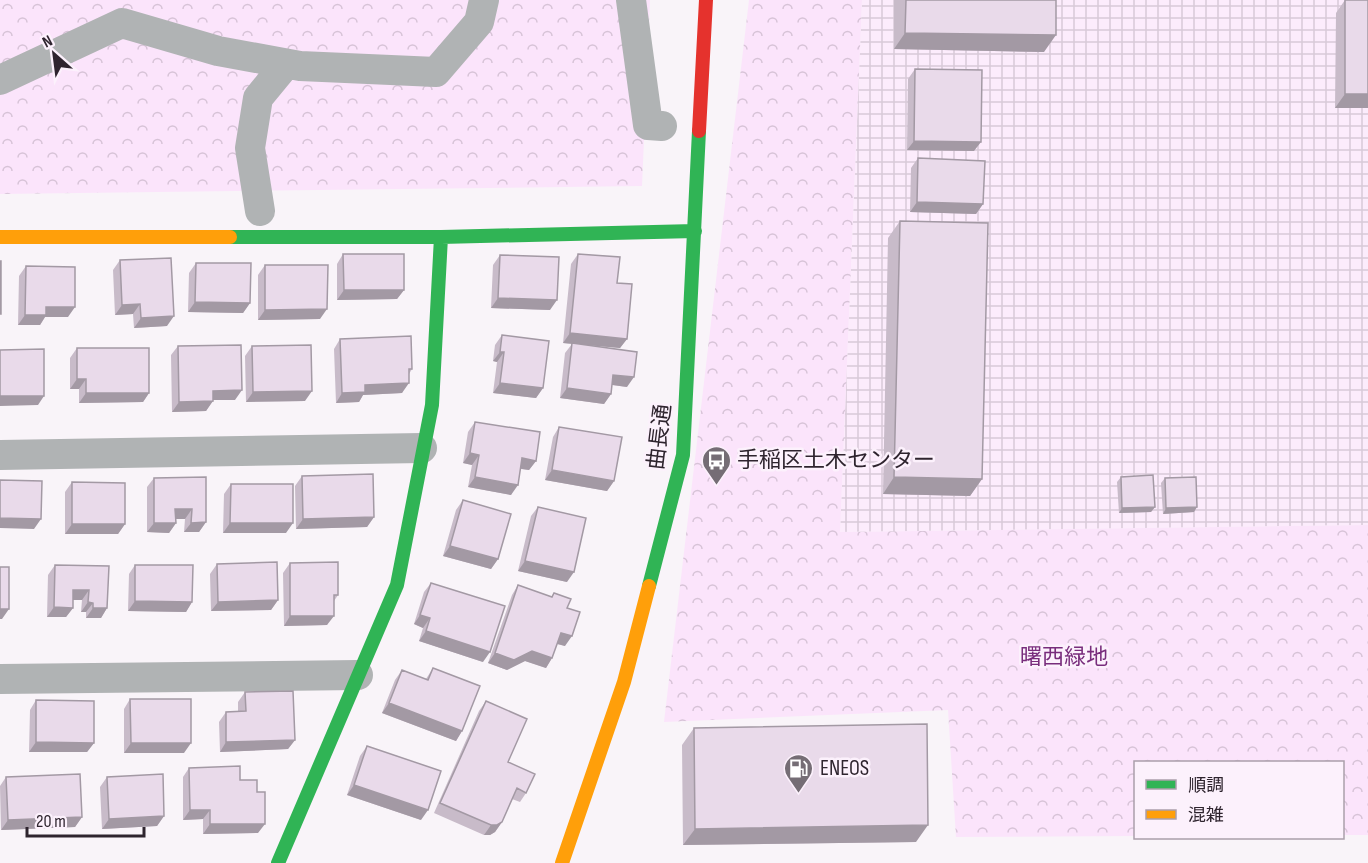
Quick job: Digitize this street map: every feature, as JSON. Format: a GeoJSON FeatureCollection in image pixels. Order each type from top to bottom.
{"type":"FeatureCollection","features":[{"type":"Feature","properties":{"kind":"street"},"geometry":{"type":"LineString","coordinates":[[0,80],[122,23],[218,51],[286,64],[436,72],[479,22],[484,0]]}},
{"type":"Feature","properties":{"kind":"street"},"geometry":{"type":"LineString","coordinates":[[631,0],[648,125],[662,126]]}},
{"type":"Feature","properties":{"kind":"street","name":"曲長通"},"geometry":{"type":"LineString","coordinates":[[562,863],[624,682],[683,455],[706,0]]}},
{"type":"Feature","properties":{"kind":"street"},"geometry":{"type":"LineString","coordinates":[[260,211],[250,148],[258,98],[286,64]]}},
{"type":"Feature","properties":{"kind":"street"},"geometry":{"type":"LineString","coordinates":[[0,237],[441,237],[695,231]]}},
{"type":"Feature","properties":{"kind":"street"},"geometry":{"type":"LineString","coordinates":[[278,863],[397,585],[432,405],[441,237]]}},
{"type":"Feature","properties":{"kind":"street"},"geometry":{"type":"LineString","coordinates":[[0,455],[422,448]]}},
{"type":"Feature","properties":{"kind":"street"},"geometry":{"type":"LineString","coordinates":[[0,679],[358,675]]}},
{"type":"Feature","properties":{"kind":"shaded area"},"geometry":{"type":"Polygon","coordinates":[[[862,0],[1368,0],[1368,525],[840,532],[862,0]]]}},
{"type":"Feature","properties":{"kind":"green space"},"geometry":{"type":"Polygon","coordinates":[[[0,0],[650,0],[642,186],[0,194],[0,0]]]}},
{"type":"Feature","properties":{"kind":"green space","name":"曙西緑地"},"geometry":{"type":"Polygon","coordinates":[[[749,0],[862,0],[840,532],[1368,525],[1368,835],[1344,835],[1344,761],[1134,761],[1134,836],[956,837],[948,710],[664,722],[749,0]]]}},
{"type":"Feature","properties":{"kind":"building"},"geometry":{"type":"Polygon","coordinates":[[[906,0],[1056,0],[1056,35],[905,33],[906,0]]]}},
{"type":"Feature","properties":{"kind":"building"},"geometry":{"type":"Polygon","coordinates":[[[1345,0],[1368,0],[1368,94],[1345,94],[1345,0]]]}},
{"type":"Feature","properties":{"kind":"building"},"geometry":{"type":"Polygon","coordinates":[[[915,69],[982,70],[981,142],[914,141],[915,69]]]}},
{"type":"Feature","properties":{"kind":"building"},"geometry":{"type":"Polygon","coordinates":[[[918,158],[985,161],[983,204],[917,202],[918,158]]]}},
{"type":"Feature","properties":{"kind":"building"},"geometry":{"type":"Polygon","coordinates":[[[900,221],[988,223],[982,479],[894,477],[900,221]]]}},
{"type":"Feature","properties":{"kind":"building"},"geometry":{"type":"Polygon","coordinates":[[[343,254],[404,254],[404,290],[344,290],[343,254]]]}},
{"type":"Feature","properties":{"kind":"building"},"geometry":{"type":"Polygon","coordinates":[[[578,254],[620,257],[617,283],[632,284],[627,339],[570,333],[578,254]]]}},
{"type":"Feature","properties":{"kind":"building"},"geometry":{"type":"Polygon","coordinates":[[[500,255],[559,257],[557,300],[498,298],[500,255]]]}},
{"type":"Feature","properties":{"kind":"building"},"geometry":{"type":"Polygon","coordinates":[[[171,258],[174,316],[141,318],[140,304],[122,305],[120,260],[171,258]]]}},
{"type":"Feature","properties":{"kind":"building"},"geometry":{"type":"Polygon","coordinates":[[[1,261],[1,314],[0,314],[1,261]]]}},
{"type":"Feature","properties":{"kind":"building"},"geometry":{"type":"Polygon","coordinates":[[[196,263],[251,263],[250,303],[195,302],[196,263]]]}},
{"type":"Feature","properties":{"kind":"building"},"geometry":{"type":"Polygon","coordinates":[[[265,265],[328,265],[327,309],[265,310],[265,265]]]}},
{"type":"Feature","properties":{"kind":"building"},"geometry":{"type":"Polygon","coordinates":[[[26,266],[75,267],[75,307],[46,307],[46,315],[25,315],[26,266]]]}},
{"type":"Feature","properties":{"kind":"building"},"geometry":{"type":"Polygon","coordinates":[[[502,335],[549,341],[543,388],[500,383],[504,352],[500,352],[502,335]]]}},
{"type":"Feature","properties":{"kind":"building"},"geometry":{"type":"Polygon","coordinates":[[[411,336],[412,369],[409,369],[409,383],[365,385],[365,392],[342,393],[340,339],[411,336]]]}},
{"type":"Feature","properties":{"kind":"building"},"geometry":{"type":"Polygon","coordinates":[[[572,343],[637,352],[634,377],[613,375],[611,394],[567,388],[572,343]]]}},
{"type":"Feature","properties":{"kind":"building"},"geometry":{"type":"Polygon","coordinates":[[[241,345],[242,390],[213,391],[213,401],[179,402],[178,346],[241,345]]]}},
{"type":"Feature","properties":{"kind":"building"},"geometry":{"type":"Polygon","coordinates":[[[311,345],[312,391],[253,392],[252,346],[311,345]]]}},
{"type":"Feature","properties":{"kind":"building"},"geometry":{"type":"Polygon","coordinates":[[[77,348],[149,348],[149,393],[86,393],[86,379],[77,379],[77,348]]]}},
{"type":"Feature","properties":{"kind":"building"},"geometry":{"type":"Polygon","coordinates":[[[44,349],[44,396],[0,396],[0,350],[44,349]]]}},
{"type":"Feature","properties":{"kind":"building"},"geometry":{"type":"Polygon","coordinates":[[[475,422],[540,432],[536,461],[522,458],[518,485],[475,477],[479,455],[470,453],[475,422]]]}},
{"type":"Feature","properties":{"kind":"building"},"geometry":{"type":"Polygon","coordinates":[[[559,427],[622,437],[614,481],[552,470],[559,427]]]}},
{"type":"Feature","properties":{"kind":"building"},"geometry":{"type":"Polygon","coordinates":[[[373,474],[374,517],[303,519],[302,476],[373,474]]]}},
{"type":"Feature","properties":{"kind":"building"},"geometry":{"type":"Polygon","coordinates":[[[1153,475],[1155,507],[1122,508],[1121,477],[1153,475]]]}},
{"type":"Feature","properties":{"kind":"building"},"geometry":{"type":"Polygon","coordinates":[[[206,477],[206,522],[191,523],[192,509],[175,509],[176,523],[154,523],[154,478],[206,477]]]}},
{"type":"Feature","properties":{"kind":"building"},"geometry":{"type":"Polygon","coordinates":[[[1196,477],[1197,507],[1166,508],[1165,478],[1196,477]]]}},
{"type":"Feature","properties":{"kind":"building"},"geometry":{"type":"Polygon","coordinates":[[[0,480],[42,481],[41,519],[0,518],[0,480]]]}},
{"type":"Feature","properties":{"kind":"building"},"geometry":{"type":"Polygon","coordinates":[[[72,482],[125,483],[125,524],[72,524],[72,482]]]}},
{"type":"Feature","properties":{"kind":"building"},"geometry":{"type":"Polygon","coordinates":[[[231,484],[293,484],[293,523],[230,523],[231,484]]]}},
{"type":"Feature","properties":{"kind":"building"},"geometry":{"type":"Polygon","coordinates":[[[463,500],[511,514],[498,559],[450,546],[463,500]]]}},
{"type":"Feature","properties":{"kind":"building"},"geometry":{"type":"Polygon","coordinates":[[[538,507],[586,518],[574,572],[525,561],[538,507]]]}},
{"type":"Feature","properties":{"kind":"building"},"geometry":{"type":"Polygon","coordinates":[[[277,562],[278,600],[218,602],[217,564],[277,562]]]}},
{"type":"Feature","properties":{"kind":"building"},"geometry":{"type":"Polygon","coordinates":[[[338,562],[338,595],[334,595],[334,616],[290,616],[290,563],[338,562]]]}},
{"type":"Feature","properties":{"kind":"building"},"geometry":{"type":"Polygon","coordinates":[[[55,565],[109,566],[107,608],[93,608],[93,603],[88,602],[89,590],[73,590],[73,608],[54,607],[55,565]]]}},
{"type":"Feature","properties":{"kind":"building"},"geometry":{"type":"Polygon","coordinates":[[[135,565],[193,565],[192,602],[135,601],[135,565]]]}},
{"type":"Feature","properties":{"kind":"building"},"geometry":{"type":"Polygon","coordinates":[[[0,567],[9,567],[9,609],[0,609],[0,567]]]}},
{"type":"Feature","properties":{"kind":"building"},"geometry":{"type":"Polygon","coordinates":[[[431,583],[505,606],[490,652],[426,631],[430,618],[420,615],[431,583]]]}},
{"type":"Feature","properties":{"kind":"building"},"geometry":{"type":"Polygon","coordinates":[[[518,585],[552,597],[554,593],[571,599],[567,608],[580,612],[572,636],[561,633],[552,658],[532,651],[514,660],[495,653],[518,585]]]}},
{"type":"Feature","properties":{"kind":"building"},"geometry":{"type":"Polygon","coordinates":[[[433,668],[480,686],[462,731],[389,703],[402,670],[428,680],[433,668]]]}},
{"type":"Feature","properties":{"kind":"building"},"geometry":{"type":"Polygon","coordinates":[[[293,691],[295,740],[226,742],[226,712],[246,711],[245,692],[293,691]]]}},
{"type":"Feature","properties":{"kind":"building"},"geometry":{"type":"Polygon","coordinates":[[[130,699],[191,699],[191,743],[131,743],[130,699]]]}},
{"type":"Feature","properties":{"kind":"building"},"geometry":{"type":"Polygon","coordinates":[[[36,700],[94,701],[94,743],[36,742],[36,700]]]}},
{"type":"Feature","properties":{"kind":"building"},"geometry":{"type":"Polygon","coordinates":[[[486,701],[527,719],[508,762],[535,774],[526,793],[517,788],[502,822],[497,825],[491,825],[440,803],[486,701]]]}},
{"type":"Feature","properties":{"kind":"building"},"geometry":{"type":"Polygon","coordinates":[[[927,724],[928,825],[695,829],[694,728],[927,724]]]}},
{"type":"Feature","properties":{"kind":"building"},"geometry":{"type":"Polygon","coordinates":[[[367,746],[441,771],[428,810],[354,785],[367,746]]]}},
{"type":"Feature","properties":{"kind":"building"},"geometry":{"type":"Polygon","coordinates":[[[240,766],[240,780],[257,780],[257,792],[265,792],[265,824],[210,824],[210,810],[190,810],[189,768],[240,766]]]}},
{"type":"Feature","properties":{"kind":"building"},"geometry":{"type":"Polygon","coordinates":[[[80,774],[82,817],[8,820],[6,777],[80,774]]]}},
{"type":"Feature","properties":{"kind":"building"},"geometry":{"type":"Polygon","coordinates":[[[163,774],[164,816],[109,819],[107,777],[163,774]]]}},
{"type":"Feature","properties":{"kind":"traffic: fast"},"geometry":{"type":"LineString","coordinates":[[649,586],[683,455],[699,131]]}},
{"type":"Feature","properties":{"kind":"traffic: fast"},"geometry":{"type":"LineString","coordinates":[[230,237],[441,237],[695,231]]}},
{"type":"Feature","properties":{"kind":"traffic: fast"},"geometry":{"type":"LineString","coordinates":[[278,863],[397,585],[432,405],[441,237]]}},
{"type":"Feature","properties":{"kind":"traffic: slow"},"geometry":{"type":"LineString","coordinates":[[0,237],[230,237]]}},
{"type":"Feature","properties":{"kind":"traffic: slow"},"geometry":{"type":"LineString","coordinates":[[562,863],[624,682],[649,586]]}},
{"type":"Feature","properties":{"kind":"traffic: jam"},"geometry":{"type":"LineString","coordinates":[[699,131],[706,0]]}},
{"type":"Feature","properties":{"kind":"place","name":"手稲区土木センター"},"geometry":{"type":"Point","coordinates":[716,486]}},
{"type":"Feature","properties":{"kind":"place","name":"ENEOS"},"geometry":{"type":"Point","coordinates":[799,794]}}]}
